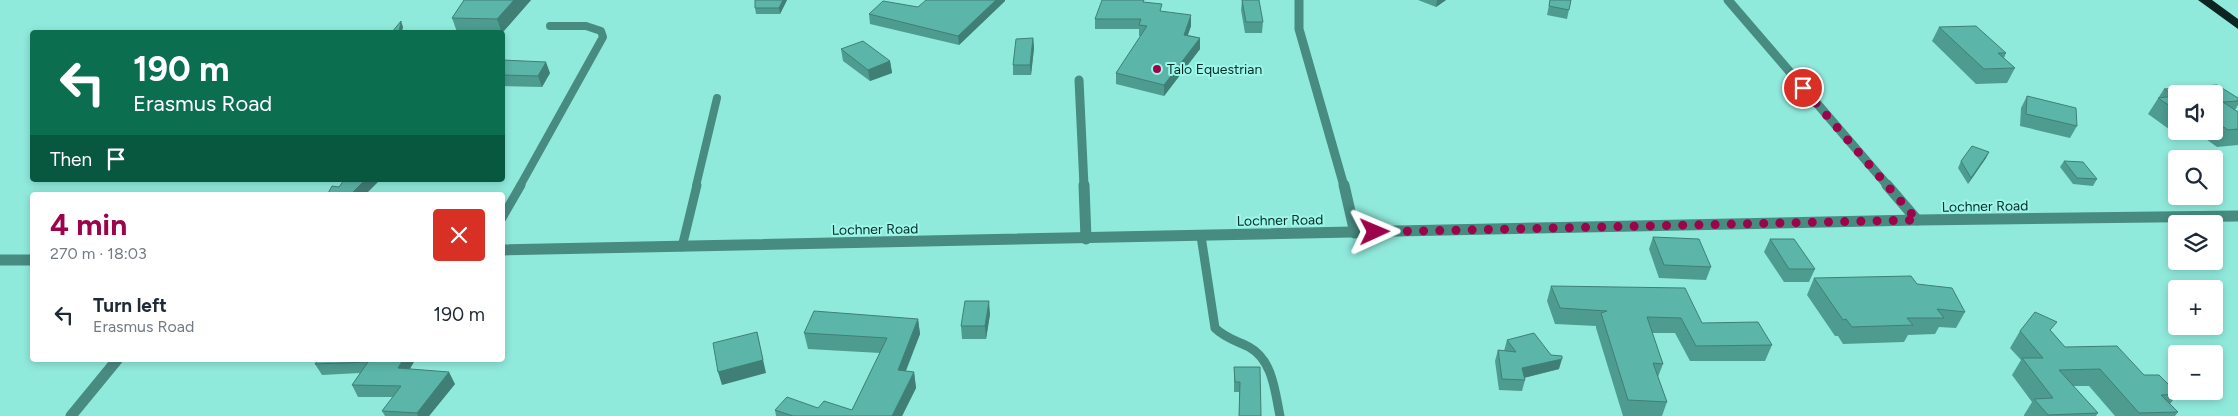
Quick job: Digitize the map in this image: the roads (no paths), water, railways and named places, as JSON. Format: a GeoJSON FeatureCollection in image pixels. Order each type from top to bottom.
{"type":"FeatureCollection","features":[{"type":"Feature","properties":{"kind":"highway"},"geometry":{"type":"LineString","coordinates":[[2204,0],[2238,25]]}},
{"type":"Feature","properties":{"kind":"street"},"geometry":{"type":"LineString","coordinates":[[1299,0],[1300,29],[1337,157],[1355,232]]}},
{"type":"Feature","properties":{"kind":"street"},"geometry":{"type":"LineString","coordinates":[[1728,0],[1917,220]]}},
{"type":"Feature","properties":{"kind":"street"},"geometry":{"type":"LineString","coordinates":[[1079,80],[1086,238]]}},
{"type":"Feature","properties":{"kind":"street","name":"Lochner Road"},"geometry":{"type":"LineString","coordinates":[[505,250],[1917,220],[2238,216]]}},
{"type":"Feature","properties":{"kind":"street"},"geometry":{"type":"LineString","coordinates":[[0,260],[30,260]]}},
{"type":"Feature","properties":{"kind":"street"},"geometry":{"type":"LineString","coordinates":[[70,416],[115,362]]}},
{"type":"Feature","properties":{"kind":"lane"},"geometry":{"type":"LineString","coordinates":[[505,213],[603,37],[601,32],[591,27],[550,26]]}},
{"type":"Feature","properties":{"kind":"lane"},"geometry":{"type":"LineString","coordinates":[[682,247],[717,98]]}},
{"type":"Feature","properties":{"kind":"lane"},"geometry":{"type":"LineString","coordinates":[[1201,236],[1215,328],[1221,335],[1258,352],[1266,362],[1280,416]]}},
{"type":"Feature","properties":{"kind":"place","name":"Talo Equestrian"},"geometry":{"type":"Point","coordinates":[1157,69]}}]}
